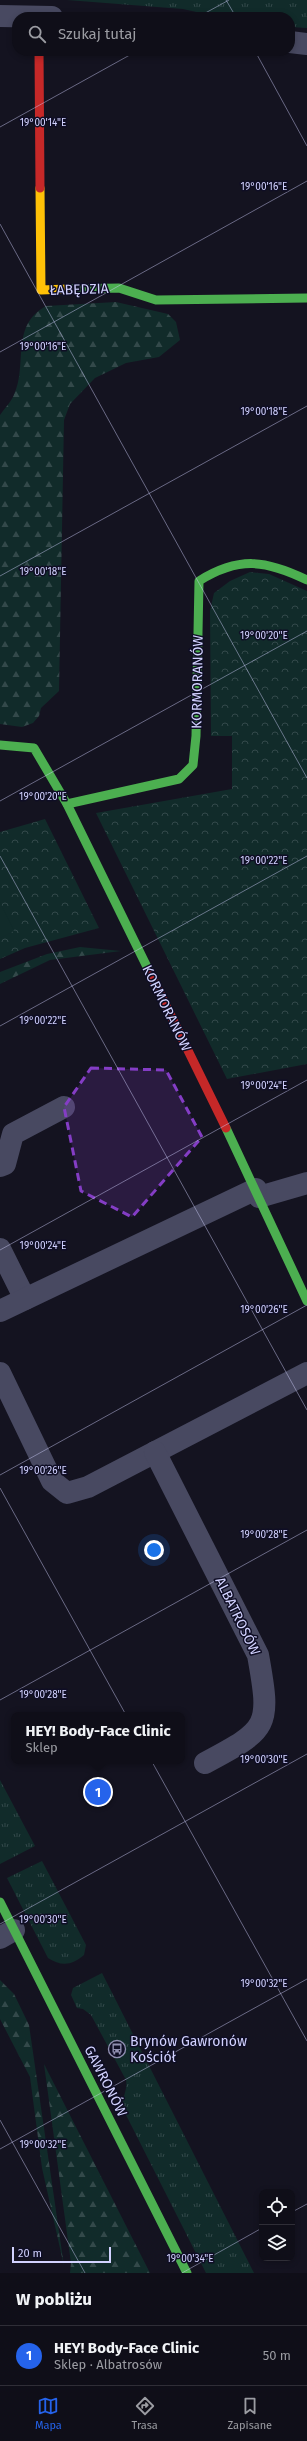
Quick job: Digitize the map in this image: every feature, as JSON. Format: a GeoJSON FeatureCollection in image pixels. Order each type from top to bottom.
{"type":"FeatureCollection","features":[{"type":"Feature","properties":{"kind":"street"},"geometry":{"type":"LineString","coordinates":[[0,16],[12,16]]}},
{"type":"Feature","properties":{"kind":"street"},"geometry":{"type":"LineString","coordinates":[[295,43],[307,44]]}},
{"type":"Feature","properties":{"kind":"street","name":"ŁABĘDZIA"},"geometry":{"type":"LineString","coordinates":[[39,56],[41,290],[119,288],[156,300],[307,298]]}},
{"type":"Feature","properties":{"kind":"street","name":"KORMORANÓW"},"geometry":{"type":"LineString","coordinates":[[68,804],[179,779],[192,765],[196,736],[199,582],[216,570],[254,561],[286,569],[307,580]]}},
{"type":"Feature","properties":{"kind":"street","name":"KORMORANÓW"},"geometry":{"type":"LineString","coordinates":[[0,745],[34,748],[68,804],[257,1193],[307,1300]]}},
{"type":"Feature","properties":{"kind":"street"},"geometry":{"type":"LineString","coordinates":[[0,1166],[5,1164],[12,1134],[64,1107]]}},
{"type":"Feature","properties":{"kind":"street"},"geometry":{"type":"LineString","coordinates":[[0,1312],[25,1299],[257,1193],[307,1183]]}},
{"type":"Feature","properties":{"kind":"street"},"geometry":{"type":"LineString","coordinates":[[0,1249],[25,1299]]}},
{"type":"Feature","properties":{"kind":"street"},"geometry":{"type":"LineString","coordinates":[[0,1373],[52,1481],[68,1492],[88,1487],[307,1373]]}},
{"type":"Feature","properties":{"kind":"street","name":"ALBATROSÓW"},"geometry":{"type":"LineString","coordinates":[[155,1452],[258,1654],[264,1685],[265,1706],[259,1728],[242,1743],[205,1763]]}},
{"type":"Feature","properties":{"kind":"street","name":"GAWRONÓW"},"geometry":{"type":"LineString","coordinates":[[0,1902],[7,1934],[187,2273]]}},
{"type":"Feature","properties":{"kind":"highlighted area"},"geometry":{"type":"Polygon","coordinates":[[[91,1068],[166,1070],[202,1137],[132,1217],[81,1191],[64,1107],[91,1068]]]}},
{"type":"Feature","properties":{"kind":"green space"},"geometry":{"type":"Polygon","coordinates":[[[67,0],[307,0],[307,28],[295,27],[295,12],[196,12],[183,9],[67,0]]]}},
{"type":"Feature","properties":{"kind":"green space"},"geometry":{"type":"Polygon","coordinates":[[[116,302],[168,314],[176,322],[180,340],[159,357],[126,363],[95,378],[70,404],[64,420],[59,691],[41,708],[39,716],[33,723],[22,727],[0,724],[0,415],[13,397],[20,373],[24,335],[27,324],[35,314],[46,306],[116,302]]]}},
{"type":"Feature","properties":{"kind":"green space"},"geometry":{"type":"Polygon","coordinates":[[[250,572],[269,574],[307,591],[307,1064],[227,1079],[96,813],[232,789],[232,736],[211,736],[210,611],[214,593],[230,581],[250,572]]]}},
{"type":"Feature","properties":{"kind":"green space"},"geometry":{"type":"Polygon","coordinates":[[[45,819],[99,928],[25,948],[0,959],[0,832],[45,819]]]}},
{"type":"Feature","properties":{"kind":"green space"},"geometry":{"type":"Polygon","coordinates":[[[0,902],[14,931],[0,938],[0,902]]]}},
{"type":"Feature","properties":{"kind":"green space"},"geometry":{"type":"Polygon","coordinates":[[[80,947],[121,951],[50,960],[0,984],[0,972],[47,954],[80,947]]]}},
{"type":"Feature","properties":{"kind":"green space"},"geometry":{"type":"Polygon","coordinates":[[[0,1780],[35,1846],[0,1864],[0,1780]]]}},
{"type":"Feature","properties":{"kind":"green space"},"geometry":{"type":"Polygon","coordinates":[[[42,1861],[86,1945],[84,1955],[71,1963],[62,1964],[48,1958],[7,1878],[42,1861]]]}},
{"type":"Feature","properties":{"kind":"green space"},"geometry":{"type":"Polygon","coordinates":[[[102,1973],[254,2273],[206,2273],[123,2109],[126,2080],[91,2015],[83,2009],[77,2008],[71,1995],[73,1988],[102,1973]]]}},
{"type":"Feature","properties":{"kind":"green space"},"geometry":{"type":"Polygon","coordinates":[[[0,1980],[14,1994],[29,2025],[64,2266],[42,2168],[30,2077],[0,2019],[0,1980]]]}},
{"type":"Feature","properties":{"kind":"green space"},"geometry":{"type":"Polygon","coordinates":[[[44,2064],[150,2273],[70,2273],[71,2263],[44,2064]]]}},
{"type":"Feature","properties":{"kind":"traffic: fast"},"geometry":{"type":"LineString","coordinates":[[68,289],[119,288],[156,300],[307,298]]}},
{"type":"Feature","properties":{"kind":"traffic: fast"},"geometry":{"type":"LineString","coordinates":[[67,804],[179,779],[193,765],[196,736],[199,581],[227,567],[240,564],[265,565],[278,568],[307,580]]}},
{"type":"Feature","properties":{"kind":"traffic: fast"},"geometry":{"type":"LineString","coordinates":[[0,745],[34,748],[67,804],[150,973]]}},
{"type":"Feature","properties":{"kind":"traffic: fast"},"geometry":{"type":"LineString","coordinates":[[226,1128],[307,1301]]}},
{"type":"Feature","properties":{"kind":"traffic: fast"},"geometry":{"type":"LineString","coordinates":[[0,1902],[187,2273]]}},
{"type":"Feature","properties":{"kind":"traffic: slow"},"geometry":{"type":"LineString","coordinates":[[40,188],[41,290],[68,289]]}},
{"type":"Feature","properties":{"kind":"traffic: jam"},"geometry":{"type":"LineString","coordinates":[[39,56],[40,188]]}},
{"type":"Feature","properties":{"kind":"traffic: jam"},"geometry":{"type":"LineString","coordinates":[[150,973],[226,1128]]}},
{"type":"Feature","properties":{"kind":"place","name":"HEY! Body-Face Clinic"},"geometry":{"type":"Point","coordinates":[98,1792]}},
{"type":"Feature","properties":{"kind":"place","name":"Brynów Gawronów Kościół"},"geometry":{"type":"Point","coordinates":[117,2049]}}]}
